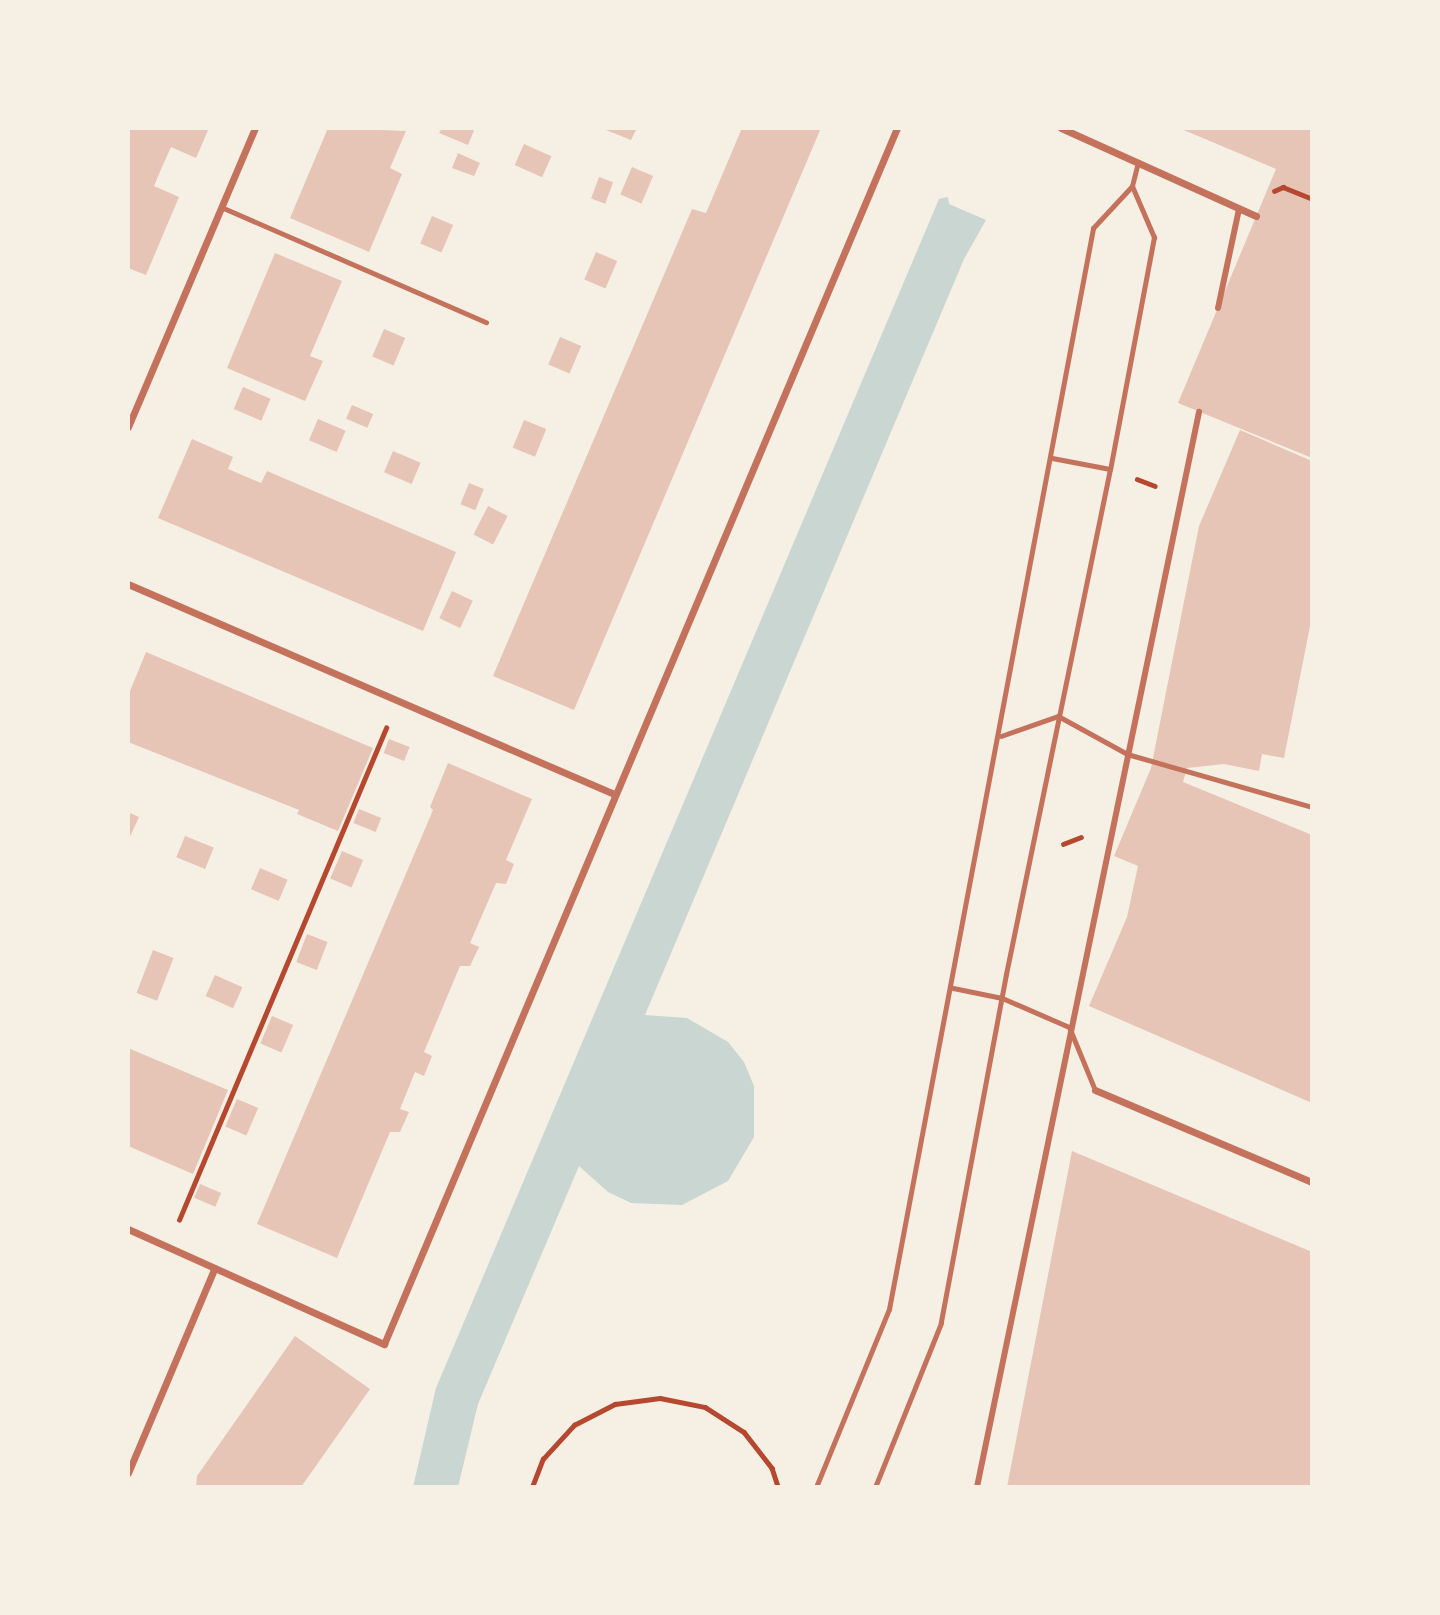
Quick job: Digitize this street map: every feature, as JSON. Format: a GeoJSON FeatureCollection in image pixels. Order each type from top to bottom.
{"type":"FeatureCollection","features":[{"type":"Feature","properties":{"kind":"street"},"geometry":{"type":"LineString","coordinates":[[128,427],[255,128]]}},
{"type":"Feature","properties":{"kind":"street"},"geometry":{"type":"LineString","coordinates":[[128,1229],[384,1343],[897,128]]}},
{"type":"Feature","properties":{"kind":"street"},"geometry":{"type":"LineString","coordinates":[[1061,128],[1256,216]]}},
{"type":"Feature","properties":{"kind":"street"},"geometry":{"type":"LineString","coordinates":[[1218,307],[1239,209]]}},
{"type":"Feature","properties":{"kind":"street"},"geometry":{"type":"LineString","coordinates":[[977,1487],[1010,1342],[1069,1027],[1199,412]]}},
{"type":"Feature","properties":{"kind":"street"},"geometry":{"type":"LineString","coordinates":[[128,584],[614,794]]}},
{"type":"Feature","properties":{"kind":"street"},"geometry":{"type":"LineString","coordinates":[[1095,1090],[1312,1182]]}},
{"type":"Feature","properties":{"kind":"street"},"geometry":{"type":"LineString","coordinates":[[128,1473],[214,1269]]}},
{"type":"Feature","properties":{"kind":"lane"},"geometry":{"type":"LineString","coordinates":[[816,1487],[889,1309],[1001,736],[1093,228],[1132,186],[1138,161]]}},
{"type":"Feature","properties":{"kind":"lane"},"geometry":{"type":"LineString","coordinates":[[875,1487],[941,1323],[1002,998],[1110,468],[1154,237],[1132,186]]}},
{"type":"Feature","properties":{"kind":"lane"},"geometry":{"type":"LineString","coordinates":[[221,207],[486,322]]}},
{"type":"Feature","properties":{"kind":"lane"},"geometry":{"type":"LineString","coordinates":[[1052,458],[1110,468]]}},
{"type":"Feature","properties":{"kind":"lane"},"geometry":{"type":"LineString","coordinates":[[1001,736],[1058,716],[1127,754],[1312,807]]}},
{"type":"Feature","properties":{"kind":"lane"},"geometry":{"type":"LineString","coordinates":[[953,988],[1002,998],[1069,1027],[1095,1090]]}},
{"type":"Feature","properties":{"kind":"path"},"geometry":{"type":"LineString","coordinates":[[1110,468],[1182,496]]}},
{"type":"Feature","properties":{"kind":"path"},"geometry":{"type":"LineString","coordinates":[[168,1247],[397,701]]}},
{"type":"Feature","properties":{"kind":"path"},"geometry":{"type":"LineString","coordinates":[[1030,857],[1112,824]]}},
{"type":"Feature","properties":{"kind":"path"},"geometry":{"type":"LineString","coordinates":[[532,1487],[543,1459],[574,1425],[615,1404],[660,1398],[705,1407],[744,1432],[772,1468],[779,1487]]}},
{"type":"Feature","properties":{"kind":"shaded area"},"geometry":{"type":"Polygon","coordinates":[[[948,197],[949,204],[986,220],[964,259],[645,1015],[687,1018],[728,1042],[744,1062],[754,1086],[754,1137],[728,1181],[682,1205],[631,1203],[608,1192],[579,1166],[478,1404],[458,1487],[413,1487],[436,1388],[939,199],[948,197]]]}},
{"type":"Feature","properties":{"kind":"building"},"geometry":{"type":"Polygon","coordinates":[[[128,128],[209,128],[196,158],[171,147],[162,167],[154,186],[179,197],[146,275],[128,268],[128,128]]]}},
{"type":"Feature","properties":{"kind":"building"},"geometry":{"type":"Polygon","coordinates":[[[328,128],[406,131],[390,168],[402,174],[369,252],[290,218],[328,128]]]}},
{"type":"Feature","properties":{"kind":"building"},"geometry":{"type":"Polygon","coordinates":[[[442,128],[475,128],[468,145],[439,133],[442,128]]]}},
{"type":"Feature","properties":{"kind":"building"},"geometry":{"type":"Polygon","coordinates":[[[601,128],[637,128],[631,140],[601,128]]]}},
{"type":"Feature","properties":{"kind":"building"},"geometry":{"type":"Polygon","coordinates":[[[742,128],[821,128],[574,710],[493,676],[692,209],[706,213],[742,128]]]}},
{"type":"Feature","properties":{"kind":"building"},"geometry":{"type":"Polygon","coordinates":[[[1179,128],[1312,128],[1312,458],[1178,403],[1276,169],[1179,128]]]}},
{"type":"Feature","properties":{"kind":"building"},"geometry":{"type":"Polygon","coordinates":[[[524,144],[551,156],[542,177],[515,165],[524,144]]]}},
{"type":"Feature","properties":{"kind":"building"},"geometry":{"type":"Polygon","coordinates":[[[458,153],[480,163],[474,176],[452,168],[458,153]]]}},
{"type":"Feature","properties":{"kind":"building"},"geometry":{"type":"Polygon","coordinates":[[[632,167],[653,176],[641,204],[620,195],[632,167]]]}},
{"type":"Feature","properties":{"kind":"building"},"geometry":{"type":"Polygon","coordinates":[[[599,177],[613,182],[605,204],[591,199],[599,177]]]}},
{"type":"Feature","properties":{"kind":"building"},"geometry":{"type":"Polygon","coordinates":[[[432,216],[453,225],[441,253],[420,244],[432,216]]]}},
{"type":"Feature","properties":{"kind":"building"},"geometry":{"type":"Polygon","coordinates":[[[596,252],[617,261],[605,289],[584,280],[596,252]]]}},
{"type":"Feature","properties":{"kind":"building"},"geometry":{"type":"Polygon","coordinates":[[[275,253],[342,281],[310,356],[323,361],[305,401],[227,368],[275,253]]]}},
{"type":"Feature","properties":{"kind":"building"},"geometry":{"type":"Polygon","coordinates":[[[384,329],[405,338],[393,366],[372,357],[384,329]]]}},
{"type":"Feature","properties":{"kind":"building"},"geometry":{"type":"Polygon","coordinates":[[[560,337],[581,346],[569,374],[548,365],[560,337]]]}},
{"type":"Feature","properties":{"kind":"building"},"geometry":{"type":"Polygon","coordinates":[[[243,387],[271,399],[261,421],[234,409],[243,387]]]}},
{"type":"Feature","properties":{"kind":"building"},"geometry":{"type":"Polygon","coordinates":[[[352,405],[373,414],[367,428],[346,419],[352,405]]]}},
{"type":"Feature","properties":{"kind":"building"},"geometry":{"type":"Polygon","coordinates":[[[318,419],[346,431],[337,452],[309,440],[318,419]]]}},
{"type":"Feature","properties":{"kind":"building"},"geometry":{"type":"Polygon","coordinates":[[[524,420],[546,429],[535,457],[513,448],[524,420]]]}},
{"type":"Feature","properties":{"kind":"building"},"geometry":{"type":"Polygon","coordinates":[[[1240,430],[1312,461],[1312,616],[1284,758],[1262,754],[1259,771],[1224,764],[1187,768],[1183,782],[1312,835],[1312,1103],[1089,1006],[1127,917],[1138,866],[1114,856],[1151,768],[1199,526],[1240,430]]]}},
{"type":"Feature","properties":{"kind":"building"},"geometry":{"type":"Polygon","coordinates":[[[192,439],[233,457],[228,469],[261,483],[267,471],[456,552],[423,631],[158,518],[192,439]]]}},
{"type":"Feature","properties":{"kind":"building"},"geometry":{"type":"Polygon","coordinates":[[[393,451],[421,463],[412,484],[384,472],[393,451]]]}},
{"type":"Feature","properties":{"kind":"building"},"geometry":{"type":"Polygon","coordinates":[[[469,483],[484,489],[475,510],[460,504],[469,483]]]}},
{"type":"Feature","properties":{"kind":"building"},"geometry":{"type":"Polygon","coordinates":[[[488,506],[508,516],[493,544],[473,535],[488,506]]]}},
{"type":"Feature","properties":{"kind":"building"},"geometry":{"type":"Polygon","coordinates":[[[452,591],[473,601],[460,628],[439,618],[452,591]]]}},
{"type":"Feature","properties":{"kind":"building"},"geometry":{"type":"Polygon","coordinates":[[[146,652],[373,748],[338,831],[297,814],[299,810],[128,742],[128,696],[146,652]]]}},
{"type":"Feature","properties":{"kind":"building"},"geometry":{"type":"Polygon","coordinates":[[[389,739],[410,747],[404,761],[384,753],[389,739]]]}},
{"type":"Feature","properties":{"kind":"building"},"geometry":{"type":"Polygon","coordinates":[[[448,763],[532,799],[506,860],[514,864],[506,884],[496,883],[470,943],[479,947],[470,966],[460,966],[424,1052],[432,1056],[424,1076],[415,1072],[400,1109],[409,1112],[400,1132],[390,1132],[337,1258],[257,1224],[433,810],[430,807],[448,763]]]}},
{"type":"Feature","properties":{"kind":"building"},"geometry":{"type":"Polygon","coordinates":[[[359,809],[381,818],[376,832],[353,823],[359,809]]]}},
{"type":"Feature","properties":{"kind":"building"},"geometry":{"type":"Polygon","coordinates":[[[128,812],[139,817],[128,841],[128,812]]]}},
{"type":"Feature","properties":{"kind":"building"},"geometry":{"type":"Polygon","coordinates":[[[185,836],[214,848],[205,869],[176,857],[185,836]]]}},
{"type":"Feature","properties":{"kind":"building"},"geometry":{"type":"Polygon","coordinates":[[[342,851],[363,860],[351,888],[330,879],[342,851]]]}},
{"type":"Feature","properties":{"kind":"building"},"geometry":{"type":"Polygon","coordinates":[[[260,868],[288,880],[279,901],[251,889],[260,868]]]}},
{"type":"Feature","properties":{"kind":"building"},"geometry":{"type":"Polygon","coordinates":[[[307,934],[328,942],[317,970],[296,962],[307,934]]]}},
{"type":"Feature","properties":{"kind":"building"},"geometry":{"type":"Polygon","coordinates":[[[153,950],[174,958],[157,1001],[137,993],[153,950]]]}},
{"type":"Feature","properties":{"kind":"building"},"geometry":{"type":"Polygon","coordinates":[[[215,975],[242,987],[233,1008],[206,996],[215,975]]]}},
{"type":"Feature","properties":{"kind":"building"},"geometry":{"type":"Polygon","coordinates":[[[272,1016],[293,1025],[281,1053],[260,1044],[272,1016]]]}},
{"type":"Feature","properties":{"kind":"building"},"geometry":{"type":"Polygon","coordinates":[[[128,1048],[228,1090],[193,1174],[128,1146],[128,1048]]]}},
{"type":"Feature","properties":{"kind":"building"},"geometry":{"type":"Polygon","coordinates":[[[237,1099],[258,1108],[246,1136],[225,1127],[237,1099]]]}},
{"type":"Feature","properties":{"kind":"building"},"geometry":{"type":"Polygon","coordinates":[[[1072,1151],[1312,1252],[1312,1487],[1007,1487],[1072,1151]]]}},
{"type":"Feature","properties":{"kind":"building"},"geometry":{"type":"Polygon","coordinates":[[[200,1184],[221,1193],[215,1207],[194,1198],[200,1184]]]}},
{"type":"Feature","properties":{"kind":"building"},"geometry":{"type":"Polygon","coordinates":[[[295,1336],[370,1389],[301,1487],[196,1487],[197,1476],[295,1336]]]}}]}
